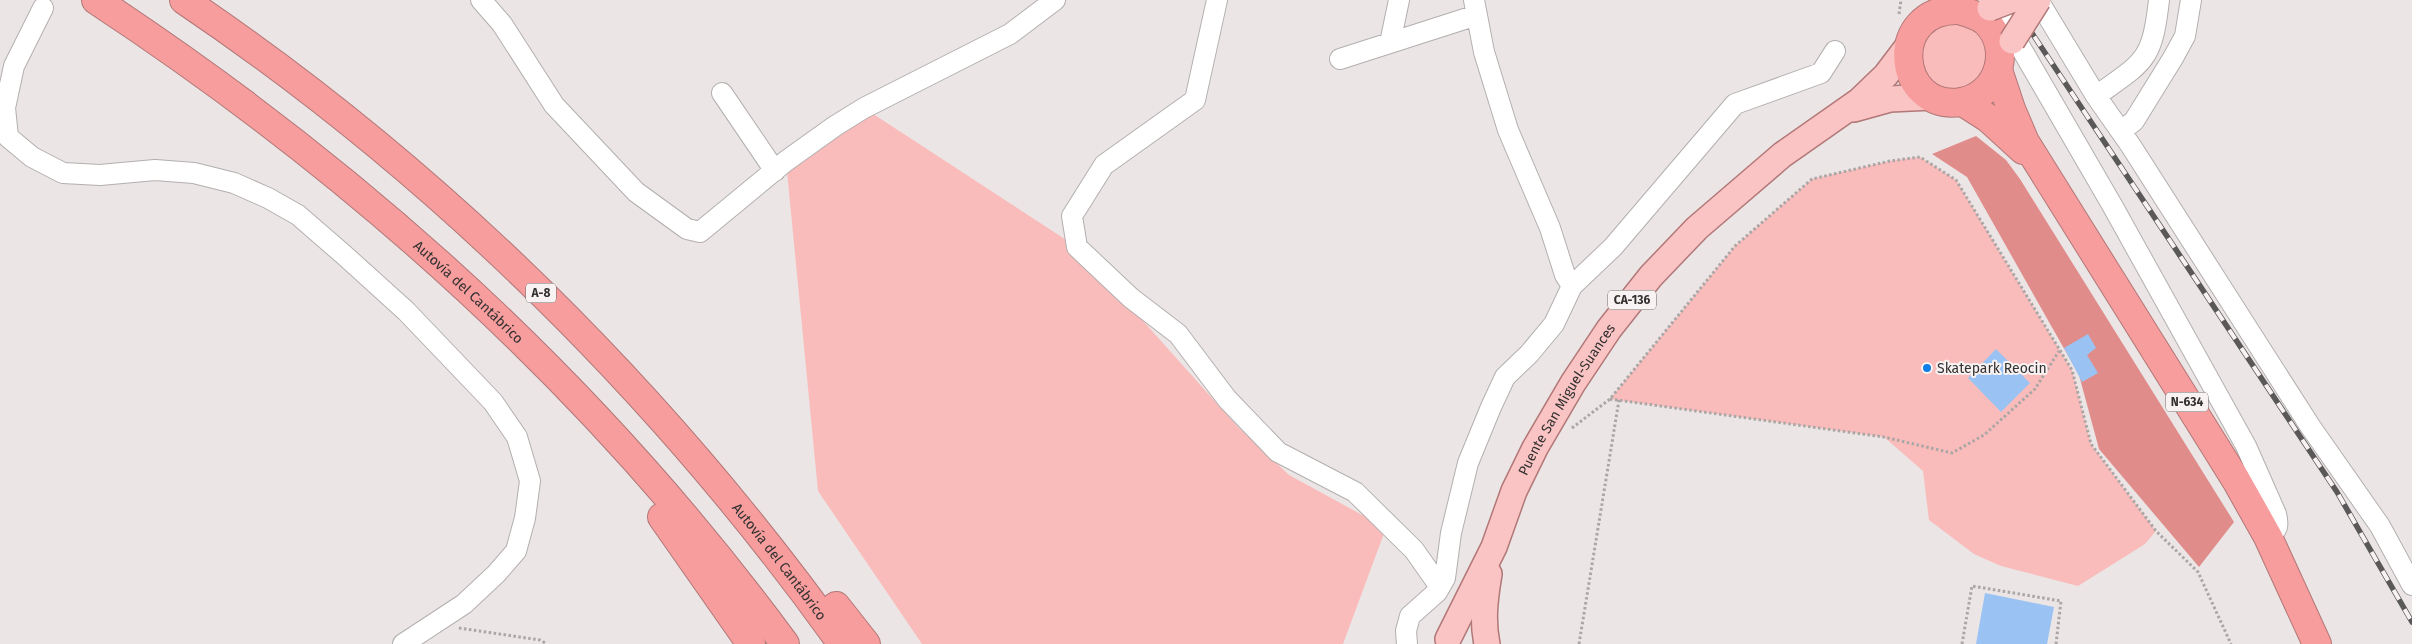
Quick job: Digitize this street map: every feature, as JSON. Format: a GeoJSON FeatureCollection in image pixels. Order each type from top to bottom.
{"type":"FeatureCollection","features":[{"type":"Feature","properties":{"kind":"highway","name":"Autovía del Cantábrico"},"geometry":{"type":"LineString","coordinates":[[96,0],[235,95],[322,162],[403,230],[506,326],[572,392],[664,492],[784,644]]}},
{"type":"Feature","properties":{"kind":"highway","name":"Autovía del Cantábrico"},"geometry":{"type":"LineString","coordinates":[[184,0],[341,116],[481,237],[555,307],[630,384],[734,503],[842,644]]}},
{"type":"Feature","properties":{"kind":"highway"},"geometry":{"type":"LineString","coordinates":[[1914,0],[1912,37],[1908,61],[1912,76],[1917,84],[1932,98]]}},
{"type":"Feature","properties":{"kind":"highway"},"geometry":{"type":"LineString","coordinates":[[1912,37],[1935,13],[1979,5]]}},
{"type":"Feature","properties":{"kind":"highway","name":"N-634"},"geometry":{"type":"LineString","coordinates":[[1979,5],[2004,57],[2018,126],[2041,170],[2236,480],[2268,537],[2317,644]]}},
{"type":"Feature","properties":{"kind":"highway"},"geometry":{"type":"LineString","coordinates":[[1963,102],[1985,91],[2004,57]]}},
{"type":"Feature","properties":{"kind":"highway","name":"N-634"},"geometry":{"type":"LineString","coordinates":[[1932,98],[1947,102],[1963,102],[1982,113],[2005,132],[2041,170]]}},
{"type":"Feature","properties":{"kind":"highway"},"geometry":{"type":"LineString","coordinates":[[341,116],[418,171],[507,245],[642,381],[708,454],[866,644]]}},
{"type":"Feature","properties":{"kind":"highway"},"geometry":{"type":"LineString","coordinates":[[322,162],[468,303],[608,452],[674,534],[751,644]]}},
{"type":"Feature","properties":{"kind":"main road"},"geometry":{"type":"LineString","coordinates":[[2004,57],[2038,0]]}},
{"type":"Feature","properties":{"kind":"main road","name":"Puente San Miguel-Suances"},"geometry":{"type":"LineString","coordinates":[[1440,642],[1494,547],[1514,491],[1556,409],[1604,336],[1651,276],[1722,205],[1789,150],[1845,112],[1872,89],[1912,37]]}},
{"type":"Feature","properties":{"kind":"main road","name":"Puente San Miguel-Suances"},"geometry":{"type":"LineString","coordinates":[[1845,112],[1890,99],[1932,98]]}},
{"type":"Feature","properties":{"kind":"main road","name":"Puente San Miguel-Suances"},"geometry":{"type":"LineString","coordinates":[[1487,644],[1483,628],[1484,607],[1494,547]]}},
{"type":"Feature","properties":{"kind":"main road","name":"Puente San Miguel-Suances"},"geometry":{"type":"LineString","coordinates":[[1440,642],[1463,640],[1475,644]]}},
{"type":"Feature","properties":{"kind":"street"},"geometry":{"type":"LineString","coordinates":[[481,0],[502,24],[554,105],[636,192],[687,229],[700,232],[775,171],[835,126],[1010,34],[1054,0]]}},
{"type":"Feature","properties":{"kind":"street"},"geometry":{"type":"LineString","coordinates":[[1217,0],[1195,100],[1104,165],[1072,216],[1076,246],[1131,298],[1178,334],[1227,400],[1278,452],[1355,492],[1414,550],[1440,586]]}},
{"type":"Feature","properties":{"kind":"street"},"geometry":{"type":"LineString","coordinates":[[1390,43],[1399,0]]}},
{"type":"Feature","properties":{"kind":"street"},"geometry":{"type":"LineString","coordinates":[[2038,0],[2096,96],[2121,131],[2310,426],[2380,526],[2412,585]]}},
{"type":"Feature","properties":{"kind":"street"},"geometry":{"type":"LineString","coordinates":[[2096,96],[2135,68],[2146,56],[2156,32],[2159,0]]}},
{"type":"Feature","properties":{"kind":"street"},"geometry":{"type":"LineString","coordinates":[[2121,131],[2134,121],[2185,36],[2191,0]]}},
{"type":"Feature","properties":{"kind":"street"},"geometry":{"type":"LineString","coordinates":[[1979,5],[2112,205],[2246,446],[2276,514],[2278,525],[2275,532],[2268,537]]}},
{"type":"Feature","properties":{"kind":"street"},"geometry":{"type":"LineString","coordinates":[[43,8],[14,66],[5,108],[4,138],[32,157],[63,173],[100,175],[155,170],[194,173],[234,183],[268,198],[298,215],[406,311],[493,402],[517,437],[530,481],[525,518],[516,551],[496,574],[464,604],[403,644]]}},
{"type":"Feature","properties":{"kind":"street"},"geometry":{"type":"LineString","coordinates":[[1340,59],[1390,43],[1476,8],[1484,52],[1508,130],[1550,228],[1565,274],[1572,286]]}},
{"type":"Feature","properties":{"kind":"street"},"geometry":{"type":"LineString","coordinates":[[1407,644],[1406,631],[1410,616],[1437,592],[1444,578],[1451,534],[1468,463],[1490,407],[1505,377],[1529,354],[1554,324],[1572,286],[1613,247],[1735,104],[1821,73],[1835,51]]}},
{"type":"Feature","properties":{"kind":"street"},"geometry":{"type":"LineString","coordinates":[[722,93],[775,171]]}},
{"type":"Feature","properties":{"kind":"path"},"geometry":{"type":"LineString","coordinates":[[1569,422],[1566,431],[1610,399],[1735,246],[1812,179],[1890,160],[1920,157],[1956,180],[2072,370],[2091,444],[2156,531],[2198,572],[2231,644]]}},
{"type":"Feature","properties":{"kind":"path"},"geometry":{"type":"LineString","coordinates":[[1610,399],[1884,437],[1952,453],[1984,435],[2035,389],[2059,351]]}},
{"type":"Feature","properties":{"kind":"path"},"geometry":{"type":"LineString","coordinates":[[1579,644],[1619,400]]}},
{"type":"Feature","properties":{"kind":"path"},"geometry":{"type":"LineString","coordinates":[[1962,644],[1972,586],[2062,601],[2056,644]]}},
{"type":"Feature","properties":{"kind":"path"},"geometry":{"type":"LineString","coordinates":[[440,621],[466,630],[540,640],[547,644]]}},
{"type":"Feature","properties":{"kind":"shaded area"},"geometry":{"type":"Polygon","coordinates":[[[1965,21],[1990,45],[1984,78],[1954,93],[1932,85],[1918,64],[1922,39],[1930,29],[1965,21]]]}},
{"type":"Feature","properties":{"kind":"shaded area"},"geometry":{"type":"Polygon","coordinates":[[[864,108],[1077,247],[1237,426],[1289,475],[1386,528],[1343,644],[922,644],[818,491],[786,161],[864,108]]]}},
{"type":"Feature","properties":{"kind":"shaded area"},"geometry":{"type":"Polygon","coordinates":[[[1976,136],[2006,160],[2020,179],[2234,522],[2199,567],[2099,449],[2079,375],[1967,177],[1932,154],[1976,136]]]}},
{"type":"Feature","properties":{"kind":"shaded area"},"geometry":{"type":"Polygon","coordinates":[[[1920,157],[1956,180],[2072,370],[2091,444],[2156,531],[2145,544],[2078,586],[2001,566],[1974,554],[1929,520],[1923,471],[1884,437],[1610,399],[1735,246],[1812,179],[1890,161],[1920,157]]]}},
{"type":"Feature","properties":{"kind":"building"},"geometry":{"type":"Polygon","coordinates":[[[2088,334],[2096,348],[2087,355],[2098,373],[2082,382],[2064,348],[2088,334]]]}},
{"type":"Feature","properties":{"kind":"building"},"geometry":{"type":"Polygon","coordinates":[[[1996,349],[2030,383],[2001,412],[1968,378],[1996,349]]]}},
{"type":"Feature","properties":{"kind":"building"},"geometry":{"type":"Polygon","coordinates":[[[1985,593],[2054,607],[2047,644],[1976,644],[1985,593]]]}},
{"type":"Feature","properties":{"kind":"railway"},"geometry":{"type":"LineString","coordinates":[[2010,0],[2337,492],[2412,622]]}},
{"type":"Feature","properties":{"kind":"place","name":"Skatepark Reocin"},"geometry":{"type":"Point","coordinates":[1927,368]}}]}
